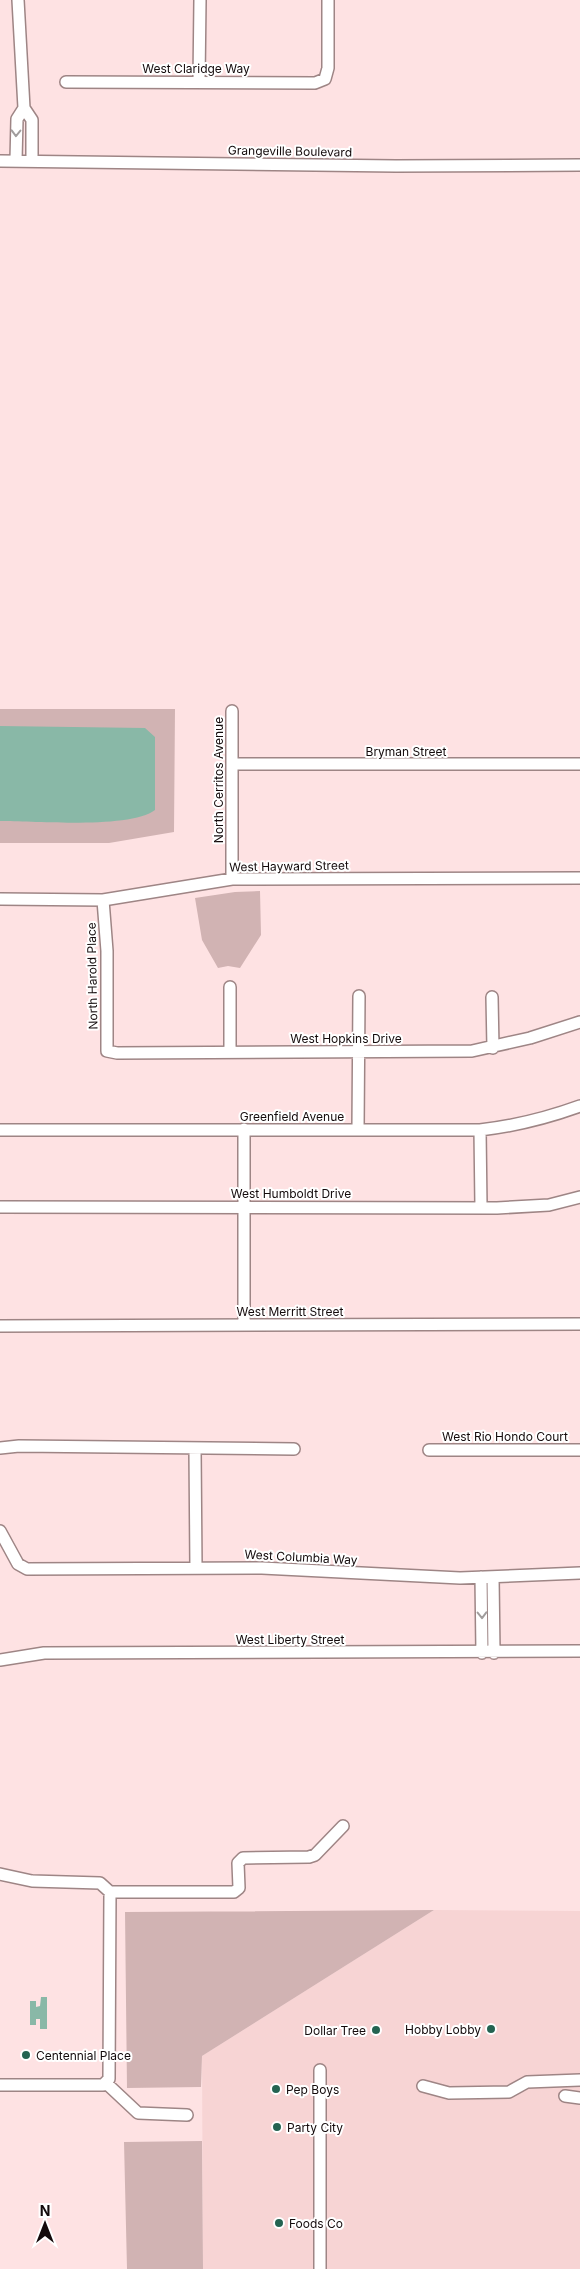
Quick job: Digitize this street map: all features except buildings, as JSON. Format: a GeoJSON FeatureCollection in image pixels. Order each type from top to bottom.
{"type":"FeatureCollection","features":[{"type":"Feature","properties":{"kind":"street"},"geometry":{"type":"LineString","coordinates":[[18,0],[24,108],[32,120],[32,160]]}},
{"type":"Feature","properties":{"kind":"street"},"geometry":{"type":"LineString","coordinates":[[199,82],[200,0]]}},
{"type":"Feature","properties":{"kind":"street","name":"West Claridge Way"},"geometry":{"type":"LineString","coordinates":[[66,82],[315,83],[326,79],[328,0]]}},
{"type":"Feature","properties":{"kind":"street"},"geometry":{"type":"LineString","coordinates":[[16,160],[16,119],[24,108]]}},
{"type":"Feature","properties":{"kind":"street","name":"Grangeville Boulevard"},"geometry":{"type":"LineString","coordinates":[[0,160],[396,166],[580,165]]}},
{"type":"Feature","properties":{"kind":"street","name":"North Cerritos Avenue"},"geometry":{"type":"LineString","coordinates":[[232,711],[232,880]]}},
{"type":"Feature","properties":{"kind":"street","name":"Bryman Street"},"geometry":{"type":"LineString","coordinates":[[232,764],[580,764]]}},
{"type":"Feature","properties":{"kind":"street","name":"West Hayward Street"},"geometry":{"type":"LineString","coordinates":[[0,900],[103,900],[232,880],[580,878]]}},
{"type":"Feature","properties":{"kind":"street","name":"North Harold Place"},"geometry":{"type":"LineString","coordinates":[[103,900],[107,951],[107,1052]]}},
{"type":"Feature","properties":{"kind":"street"},"geometry":{"type":"LineString","coordinates":[[230,987],[230,1051]]}},
{"type":"Feature","properties":{"kind":"street"},"geometry":{"type":"LineString","coordinates":[[358,1130],[359,996]]}},
{"type":"Feature","properties":{"kind":"street"},"geometry":{"type":"LineString","coordinates":[[492,997],[493,1048]]}},
{"type":"Feature","properties":{"kind":"street","name":"West Hopkins Drive"},"geometry":{"type":"LineString","coordinates":[[107,1052],[472,1051],[493,1048],[580,1022]]}},
{"type":"Feature","properties":{"kind":"street","name":"Greenfield Avenue"},"geometry":{"type":"LineString","coordinates":[[0,1130],[480,1130],[520,1124],[580,1106]]}},
{"type":"Feature","properties":{"kind":"street"},"geometry":{"type":"LineString","coordinates":[[244,1130],[244,1325]]}},
{"type":"Feature","properties":{"kind":"street"},"geometry":{"type":"LineString","coordinates":[[480,1130],[481,1207]]}},
{"type":"Feature","properties":{"kind":"street","name":"West Humboldt Drive"},"geometry":{"type":"LineString","coordinates":[[0,1207],[549,1206],[580,1197]]}},
{"type":"Feature","properties":{"kind":"street","name":"West Merritt Street"},"geometry":{"type":"LineString","coordinates":[[0,1326],[580,1324]]}},
{"type":"Feature","properties":{"kind":"street"},"geometry":{"type":"LineString","coordinates":[[0,1448],[20,1446],[294,1449]]}},
{"type":"Feature","properties":{"kind":"street"},"geometry":{"type":"LineString","coordinates":[[195,1449],[196,1568]]}},
{"type":"Feature","properties":{"kind":"street","name":"West Rio Hondo Court"},"geometry":{"type":"LineString","coordinates":[[430,1450],[580,1450]]}},
{"type":"Feature","properties":{"kind":"street","name":"West Columbia Way"},"geometry":{"type":"LineString","coordinates":[[0,1531],[15,1560],[22,1567],[36,1569],[262,1568],[409,1577],[487,1577],[580,1573]]}},
{"type":"Feature","properties":{"kind":"street"},"geometry":{"type":"LineString","coordinates":[[487,1577],[488,1653]]}},
{"type":"Feature","properties":{"kind":"street","name":"West Liberty Street"},"geometry":{"type":"LineString","coordinates":[[0,1660],[44,1653],[488,1653],[580,1651]]}},
{"type":"Feature","properties":{"kind":"street"},"geometry":{"type":"LineString","coordinates":[[0,1874],[32,1881],[100,1883],[110,1892],[234,1892],[239,1888],[238,1863],[242,1858],[309,1857],[315,1855],[343,1826]]}},
{"type":"Feature","properties":{"kind":"street"},"geometry":{"type":"LineString","coordinates":[[0,2085],[103,2085],[109,2079],[110,1892]]}},
{"type":"Feature","properties":{"kind":"street"},"geometry":{"type":"LineString","coordinates":[[320,2070],[320,2269]]}},
{"type":"Feature","properties":{"kind":"street"},"geometry":{"type":"LineString","coordinates":[[423,2086],[449,2092],[509,2092],[528,2082],[579,2082]]}},
{"type":"Feature","properties":{"kind":"street"},"geometry":{"type":"LineString","coordinates":[[106,2083],[138,2113],[187,2115]]}},
{"type":"Feature","properties":{"kind":"street"},"geometry":{"type":"LineString","coordinates":[[565,2096],[570,2095],[580,2098]]}},
{"type":"Feature","properties":{"kind":"shaded area"},"geometry":{"type":"Polygon","coordinates":[[[0,709],[175,709],[174,832],[109,843],[0,843],[0,709]]]}},
{"type":"Feature","properties":{"kind":"shaded area"},"geometry":{"type":"Polygon","coordinates":[[[0,726],[145,728],[155,737],[155,810],[143,816],[104,822],[0,821],[0,726]]]}},
{"type":"Feature","properties":{"kind":"shaded area"},"geometry":{"type":"Polygon","coordinates":[[[260,891],[261,935],[240,968],[228,966],[218,968],[202,940],[195,898],[235,892],[260,891]]]}},
{"type":"Feature","properties":{"kind":"shaded area"},"geometry":{"type":"Polygon","coordinates":[[[434,1910],[580,1911],[580,2269],[203,2269],[202,2056],[434,1910]]]}},
{"type":"Feature","properties":{"kind":"shaded area"},"geometry":{"type":"Polygon","coordinates":[[[434,1910],[202,2056],[201,2087],[127,2088],[125,1912],[434,1910]]]}},
{"type":"Feature","properties":{"kind":"shaded area"},"geometry":{"type":"Polygon","coordinates":[[[41,1997],[47,1997],[47,2029],[40,2029],[40,2019],[36,2019],[36,2025],[30,2025],[30,2001],[36,2001],[36,2007],[40,2006],[41,1997]]]}},
{"type":"Feature","properties":{"kind":"shaded area"},"geometry":{"type":"Polygon","coordinates":[[[202,2141],[203,2269],[127,2269],[124,2142],[202,2141]]]}},
{"type":"Feature","properties":{"kind":"place","name":"Hobby Lobby"},"geometry":{"type":"Point","coordinates":[491,2029]}},
{"type":"Feature","properties":{"kind":"place","name":"Dollar Tree"},"geometry":{"type":"Point","coordinates":[376,2030]}},
{"type":"Feature","properties":{"kind":"place","name":"Centennial Place"},"geometry":{"type":"Point","coordinates":[26,2055]}},
{"type":"Feature","properties":{"kind":"place","name":"Pep Boys"},"geometry":{"type":"Point","coordinates":[276,2089]}},
{"type":"Feature","properties":{"kind":"place","name":"Party City"},"geometry":{"type":"Point","coordinates":[277,2127]}},
{"type":"Feature","properties":{"kind":"place","name":"Foods Co"},"geometry":{"type":"Point","coordinates":[279,2223]}}]}
